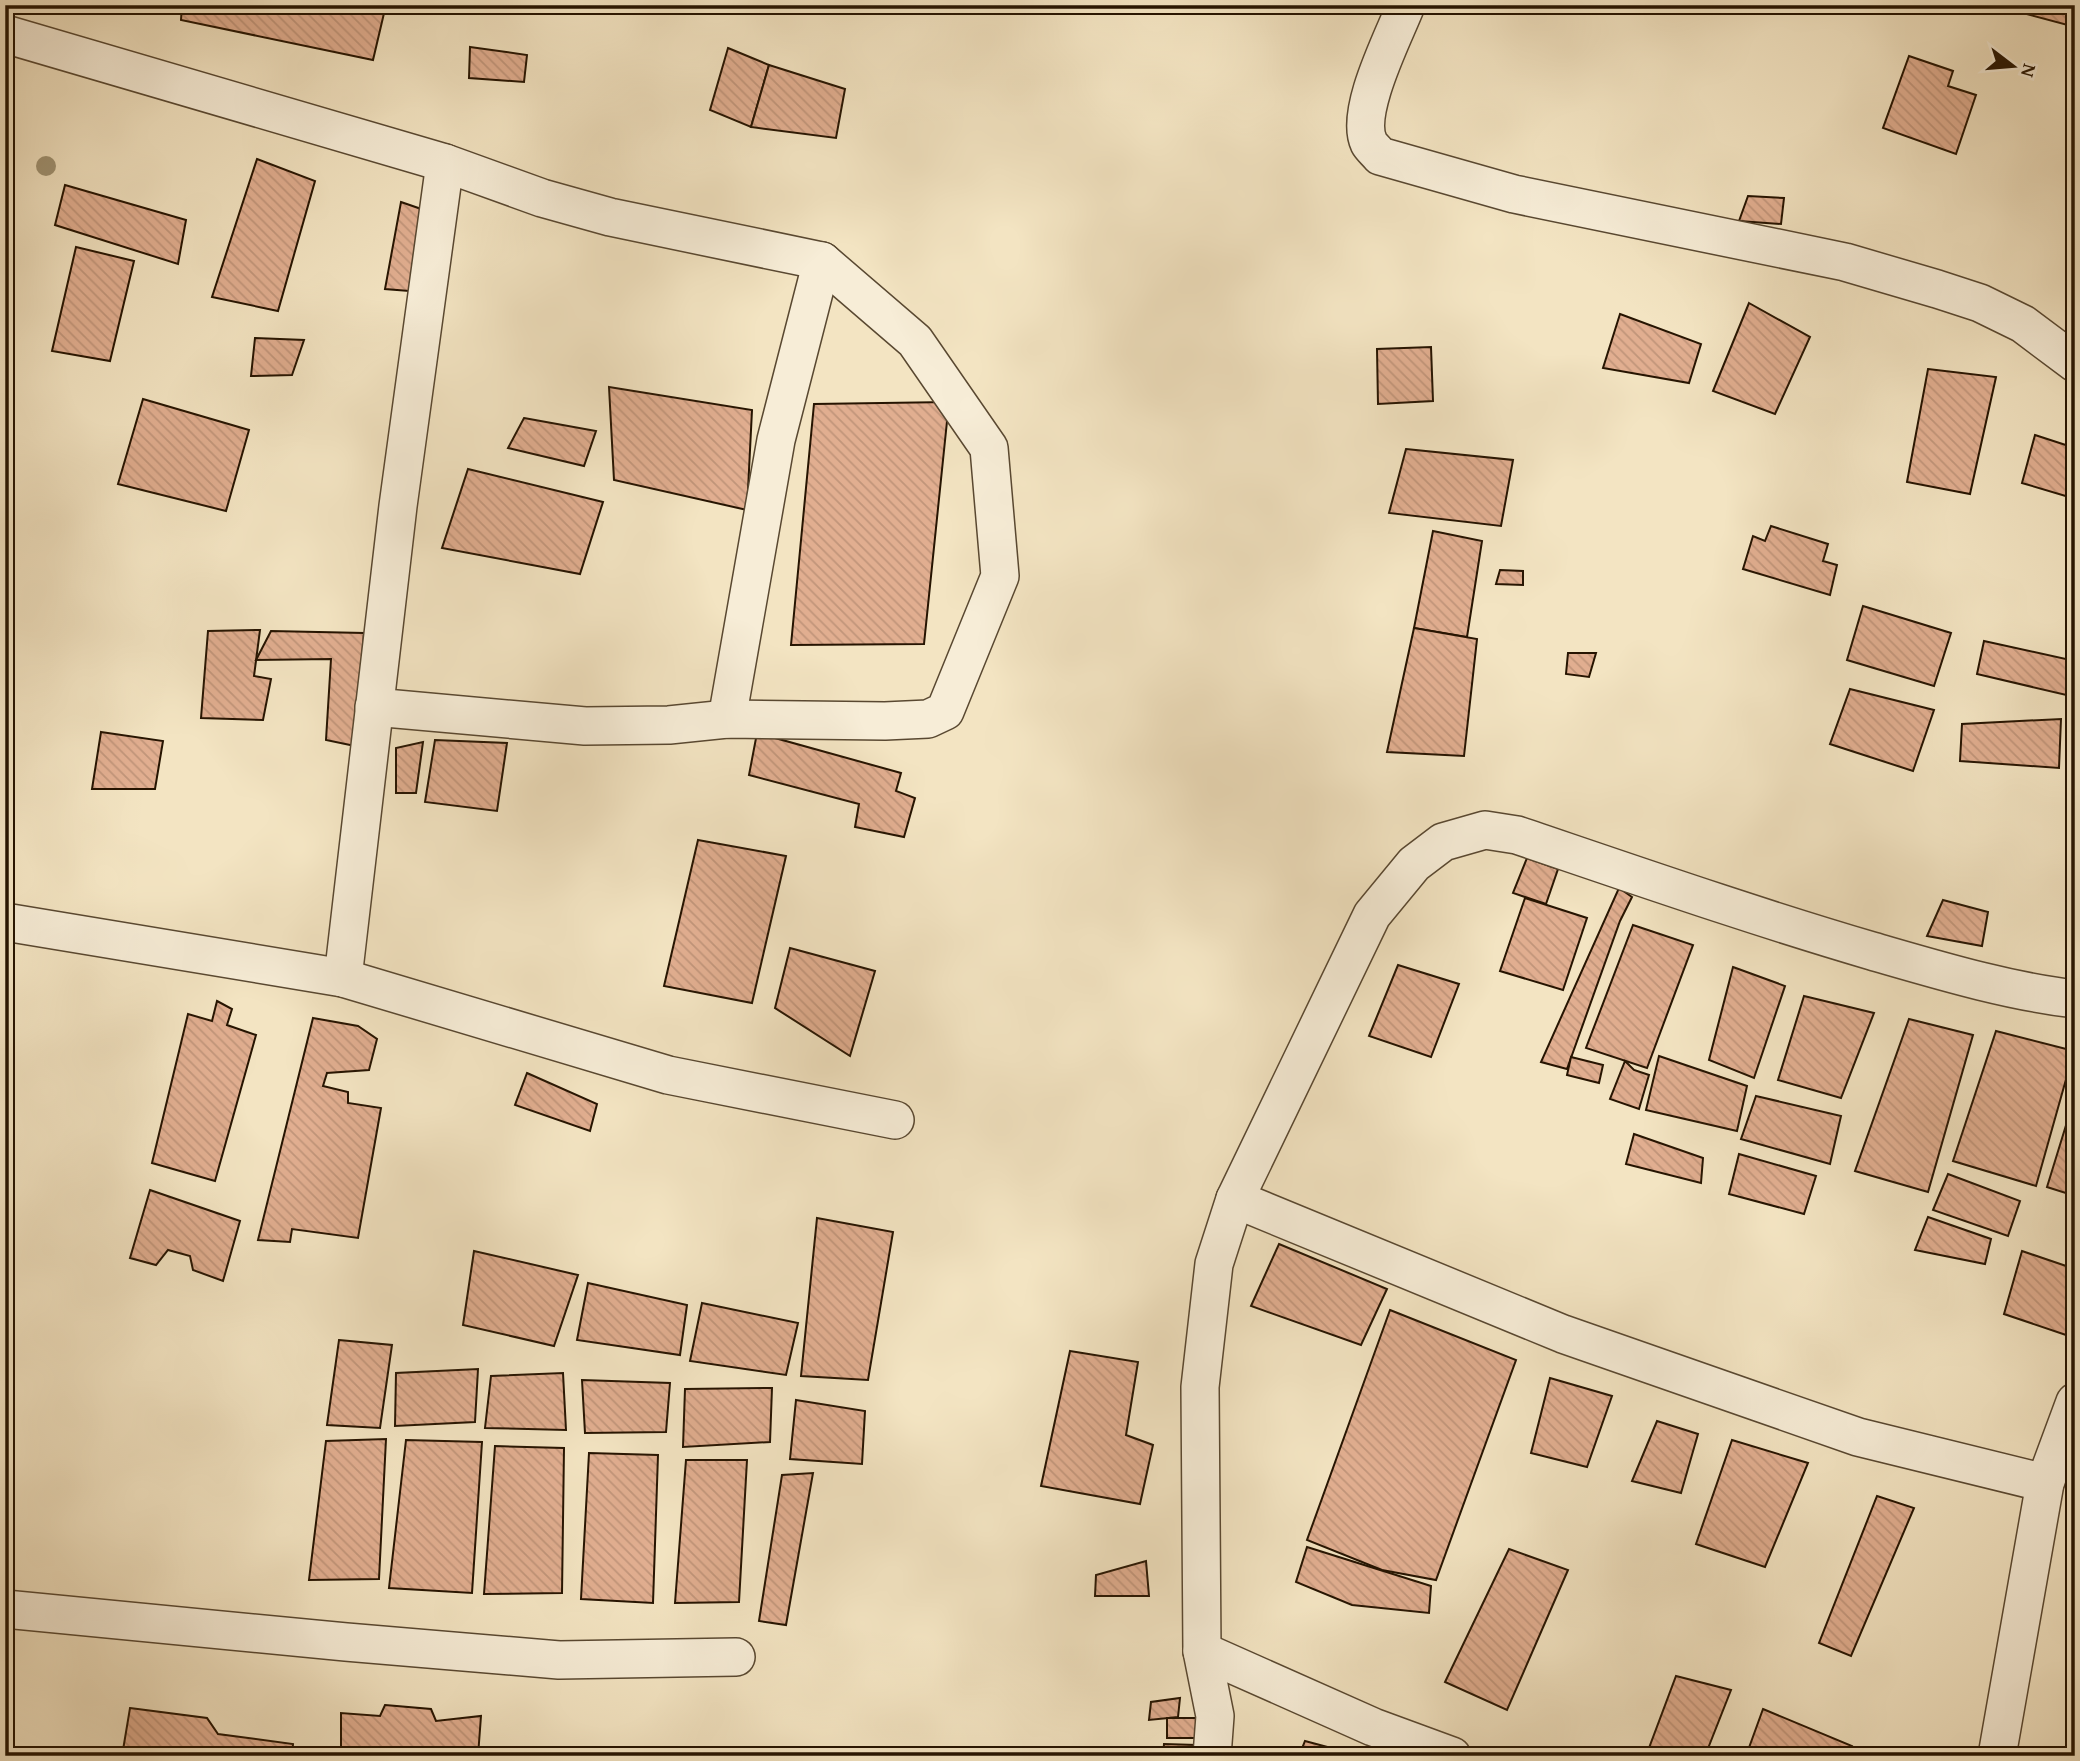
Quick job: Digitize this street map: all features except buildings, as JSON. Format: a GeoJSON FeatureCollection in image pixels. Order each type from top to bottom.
{"type":"FeatureCollection","features":[{"type":"Feature","properties":{"kind":"street"},"geometry":{"type":"LineString","coordinates":[[1406,5],[1373,86],[1365,121],[1369,142],[1380,156],[1514,194],[1845,262],[1937,289],[1980,303],[2022,324],[2075,363]]}},
{"type":"Feature","properties":{"kind":"street"},"geometry":{"type":"LineString","coordinates":[[5,34],[445,163],[542,198],[610,218],[822,261],[915,341],[989,448],[1000,576],[946,710],[938,715],[928,719],[886,722],[727,719],[669,725],[585,726],[374,707]]}},
{"type":"Feature","properties":{"kind":"street"},"geometry":{"type":"LineString","coordinates":[[343,978],[398,506],[445,163]]}},
{"type":"Feature","properties":{"kind":"street"},"geometry":{"type":"LineString","coordinates":[[727,719],[776,440],[822,261]]}},
{"type":"Feature","properties":{"kind":"street"},"geometry":{"type":"LineString","coordinates":[[1212,1756],[1215,1716],[1202,1651],[1200,1387],[1214,1264],[1235,1199],[1372,915],[1414,864],[1443,842],[1485,830],[1517,835],[1779,923],[1895,957],[2045,995],[2075,999]]}},
{"type":"Feature","properties":{"kind":"street"},"geometry":{"type":"LineString","coordinates":[[5,922],[343,978],[668,1074],[895,1120]]}},
{"type":"Feature","properties":{"kind":"street"},"geometry":{"type":"LineString","coordinates":[[1235,1199],[1563,1334],[1858,1437],[2045,1483]]}},
{"type":"Feature","properties":{"kind":"street"},"geometry":{"type":"LineString","coordinates":[[1997,1756],[2045,1483],[2075,1402]]}},
{"type":"Feature","properties":{"kind":"street"},"geometry":{"type":"LineString","coordinates":[[5,1609],[559,1660],[736,1657]]}},
{"type":"Feature","properties":{"kind":"street"},"geometry":{"type":"LineString","coordinates":[[1202,1651],[1373,1727],[1452,1756]]}}]}
